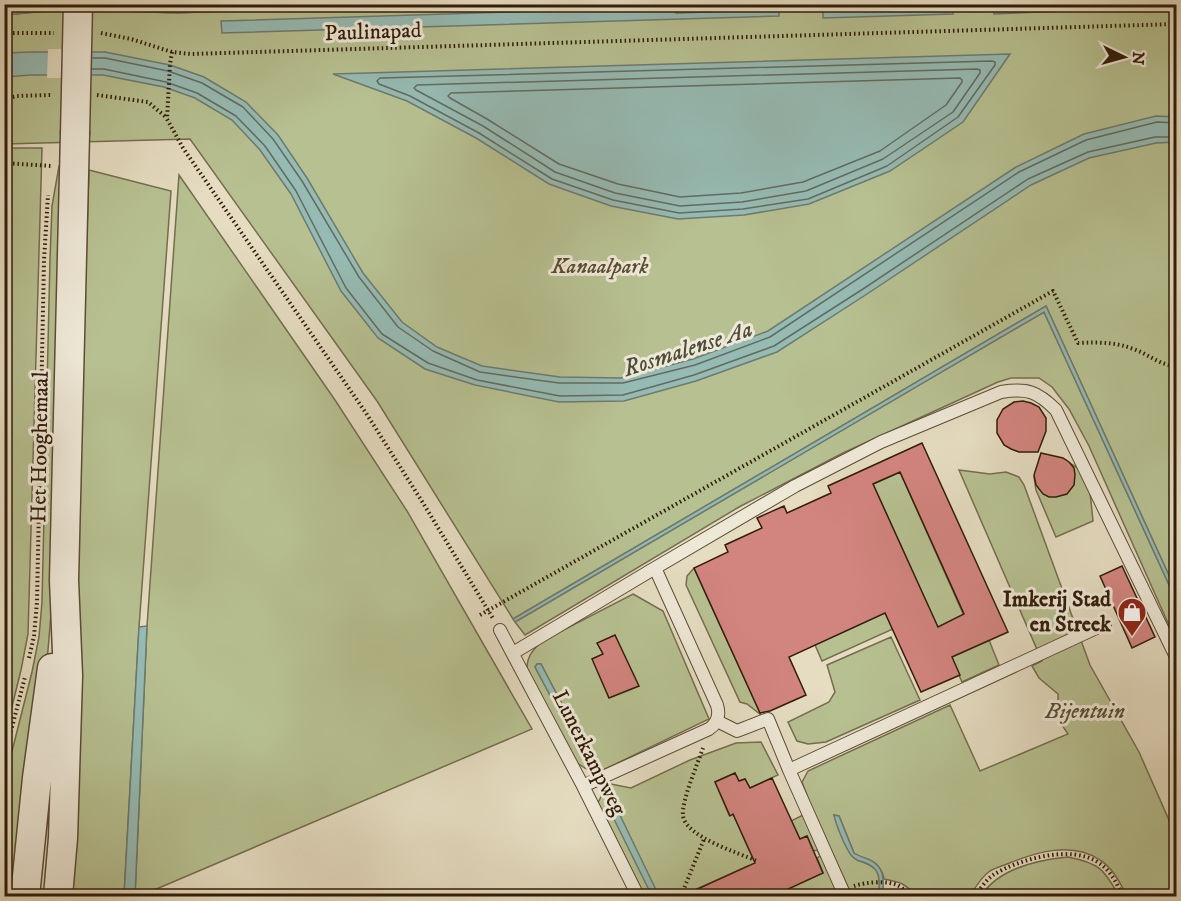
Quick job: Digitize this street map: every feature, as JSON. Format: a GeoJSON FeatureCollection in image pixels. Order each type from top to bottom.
{"type":"FeatureCollection","features":[{"type":"Feature","properties":{"kind":"street","name":"Het Hooghemaal"},"geometry":{"type":"LineString","coordinates":[[58,897],[63,838],[68,675],[64,580],[78,4]]}},
{"type":"Feature","properties":{"kind":"street","name":"Het Hooghemaal"},"geometry":{"type":"LineString","coordinates":[[25,897],[40,748],[64,580]]}},
{"type":"Feature","properties":{"kind":"lane"},"geometry":{"type":"LineString","coordinates":[[513,653],[795,486],[881,442],[1001,392],[1016,390],[1031,392],[1045,399],[1056,410],[1176,657]]}},
{"type":"Feature","properties":{"kind":"lane"},"geometry":{"type":"LineString","coordinates":[[583,786],[713,725],[719,716],[717,705],[655,568]]}},
{"type":"Feature","properties":{"kind":"lane"},"geometry":{"type":"LineString","coordinates":[[789,770],[1105,624]]}},
{"type":"Feature","properties":{"kind":"lane","name":"Lunerkampweg"},"geometry":{"type":"LineString","coordinates":[[500,630],[583,786],[638,897]]}},
{"type":"Feature","properties":{"kind":"lane"},"geometry":{"type":"LineString","coordinates":[[713,725],[737,732],[768,719],[845,897]]}},
{"type":"Feature","properties":{"kind":"path","name":"Paulinapad"},"geometry":{"type":"LineString","coordinates":[[92,33],[103,33],[172,52],[191,54],[1176,24]]}},
{"type":"Feature","properties":{"kind":"path"},"geometry":{"type":"LineString","coordinates":[[4,33],[59,33]]}},
{"type":"Feature","properties":{"kind":"path"},"geometry":{"type":"LineString","coordinates":[[172,52],[167,119],[183,148],[366,414],[500,630]]}},
{"type":"Feature","properties":{"kind":"path"},"geometry":{"type":"LineString","coordinates":[[4,163],[52,166],[51,176]]}},
{"type":"Feature","properties":{"kind":"path","name":"Het Hooghemaal"},"geometry":{"type":"LineString","coordinates":[[28,662],[34,636],[37,602],[44,260],[49,187]]}},
{"type":"Feature","properties":{"kind":"path"},"geometry":{"type":"LineString","coordinates":[[480,615],[1053,291],[1078,343],[1109,342],[1136,350],[1170,366],[1176,366]]}},
{"type":"Feature","properties":{"kind":"path"},"geometry":{"type":"LineString","coordinates":[[4,758],[27,671]]}},
{"type":"Feature","properties":{"kind":"path"},"geometry":{"type":"LineString","coordinates":[[713,725],[686,799],[683,817],[690,830],[704,839],[757,861]]}},
{"type":"Feature","properties":{"kind":"path"},"geometry":{"type":"LineString","coordinates":[[683,897],[683,891],[704,839]]}},
{"type":"Feature","properties":{"kind":"path"},"geometry":{"type":"LineString","coordinates":[[976,897],[992,876],[1028,861],[1068,853],[1099,863],[1111,874],[1123,897]]}},
{"type":"Feature","properties":{"kind":"path"},"geometry":{"type":"LineString","coordinates":[[876,883],[895,884],[902,887],[910,897]]}},
{"type":"Feature","properties":{"kind":"green space","name":"Kanaalpark"},"geometry":{"type":"Polygon","coordinates":[[[372,4],[1176,5],[1176,591],[1046,306],[513,619],[377,401],[190,139],[5,144],[4,15],[94,10],[177,13],[372,4]]]}},
{"type":"Feature","properties":{"kind":"green space"},"geometry":{"type":"Polygon","coordinates":[[[5,148],[42,148],[28,634],[5,735],[5,148]]]}},
{"type":"Feature","properties":{"kind":"green space"},"geometry":{"type":"Polygon","coordinates":[[[59,166],[61,166],[52,602],[46,674],[11,896],[5,896],[5,779],[32,672],[39,637],[42,602],[52,206],[59,166]]]}},
{"type":"Feature","properties":{"kind":"green space"},"geometry":{"type":"Polygon","coordinates":[[[89,170],[171,191],[139,627],[124,896],[64,896],[89,170]]]}},
{"type":"Feature","properties":{"kind":"green space"},"geometry":{"type":"Polygon","coordinates":[[[179,175],[335,400],[407,511],[532,729],[140,896],[135,896],[147,626],[179,175]]]}},
{"type":"Feature","properties":{"kind":"green space"},"geometry":{"type":"Polygon","coordinates":[[[1044,312],[1176,600],[1176,641],[1089,446],[1069,409],[1052,387],[1039,378],[1011,378],[998,382],[843,453],[739,507],[525,635],[515,622],[1044,312]]]}},
{"type":"Feature","properties":{"kind":"green space"},"geometry":{"type":"Polygon","coordinates":[[[1068,462],[1081,470],[1090,492],[1093,521],[1056,537],[1036,490],[1034,477],[1041,464],[1068,462]]]}},
{"type":"Feature","properties":{"kind":"green space","name":"Bijentuin"},"geometry":{"type":"Polygon","coordinates":[[[959,470],[990,474],[1006,472],[1019,477],[1024,485],[1090,665],[1139,752],[1176,836],[1176,896],[1127,896],[1116,876],[1105,863],[1078,851],[1054,850],[992,870],[981,879],[970,896],[916,896],[902,884],[884,879],[877,866],[854,853],[839,816],[834,815],[857,860],[875,868],[879,876],[879,896],[852,896],[802,782],[808,771],[950,705],[980,771],[1068,734],[1058,719],[1058,694],[1039,678],[1032,666],[1042,661],[959,470]]]}},
{"type":"Feature","properties":{"kind":"green space"},"geometry":{"type":"Polygon","coordinates":[[[900,472],[977,645],[989,640],[999,665],[962,682],[873,484],[900,472]]]}},
{"type":"Feature","properties":{"kind":"green space"},"geometry":{"type":"Polygon","coordinates":[[[835,502],[893,629],[822,661],[815,645],[835,502]]]}},
{"type":"Feature","properties":{"kind":"green space"},"geometry":{"type":"Polygon","coordinates":[[[694,568],[761,715],[747,704],[740,702],[686,585],[687,576],[694,568]]]}},
{"type":"Feature","properties":{"kind":"green space"},"geometry":{"type":"Polygon","coordinates":[[[633,594],[663,611],[709,719],[601,771],[588,770],[576,762],[527,668],[531,653],[542,641],[633,594]],[[541,664],[535,667],[584,758],[589,756],[541,664]]]}},
{"type":"Feature","properties":{"kind":"green space"},"geometry":{"type":"Polygon","coordinates":[[[891,637],[920,700],[826,742],[808,744],[797,741],[788,722],[829,702],[835,692],[827,665],[891,637]]]}},
{"type":"Feature","properties":{"kind":"green space"},"geometry":{"type":"Polygon","coordinates":[[[761,742],[778,775],[750,788],[745,779],[739,781],[735,773],[715,782],[729,815],[733,814],[750,852],[767,844],[759,876],[748,866],[692,891],[695,896],[644,896],[598,803],[604,790],[611,784],[631,788],[690,760],[736,743],[761,742]]]}},
{"type":"Feature","properties":{"kind":"green space"},"geometry":{"type":"Polygon","coordinates":[[[803,815],[840,896],[780,896],[778,893],[823,873],[817,858],[820,856],[817,850],[813,851],[807,836],[777,849],[791,821],[803,815]]]}},
{"type":"Feature","properties":{"kind":"green space"},"geometry":{"type":"Polygon","coordinates":[[[1068,857],[1087,862],[1100,869],[1119,896],[981,896],[997,879],[1019,868],[1068,857]]]}},
{"type":"Feature","properties":{"kind":"water"},"geometry":{"type":"Polygon","coordinates":[[[5,4],[372,5],[177,13],[46,11],[5,15],[5,4]]]}},
{"type":"Feature","properties":{"kind":"water"},"geometry":{"type":"Polygon","coordinates":[[[993,4],[1175,5],[994,14],[993,4]]]}},
{"type":"Feature","properties":{"kind":"water"},"geometry":{"type":"Polygon","coordinates":[[[779,5],[779,16],[222,33],[221,21],[779,5]]]}},
{"type":"Feature","properties":{"kind":"water"},"geometry":{"type":"Polygon","coordinates":[[[823,5],[953,5],[953,14],[823,18],[823,5]]]}},
{"type":"Feature","properties":{"kind":"water"},"geometry":{"type":"Polygon","coordinates":[[[105,52],[170,65],[204,77],[246,102],[278,135],[307,178],[363,273],[402,322],[437,347],[482,366],[560,377],[621,378],[693,359],[768,331],[1016,167],[1084,134],[1156,116],[1176,117],[1176,142],[1156,143],[1089,158],[1031,185],[777,352],[696,381],[624,401],[559,402],[475,385],[425,369],[378,338],[341,291],[291,194],[260,150],[232,120],[195,98],[164,87],[103,75],[5,77],[5,53],[105,52]]]}},
{"type":"Feature","properties":{"kind":"water"},"geometry":{"type":"Polygon","coordinates":[[[1010,54],[963,122],[890,171],[809,204],[744,215],[678,219],[611,206],[549,184],[476,138],[407,101],[333,74],[1010,54]]]}},
{"type":"Feature","properties":{"kind":"water"},"geometry":{"type":"Polygon","coordinates":[[[1046,306],[1176,591],[1176,600],[1044,312],[515,622],[513,619],[1046,306]]]}},
{"type":"Feature","properties":{"kind":"water"},"geometry":{"type":"Polygon","coordinates":[[[147,626],[135,896],[124,896],[139,627],[147,626]]]}},
{"type":"Feature","properties":{"kind":"water"},"geometry":{"type":"Polygon","coordinates":[[[541,664],[589,756],[587,759],[584,759],[535,667],[541,664]]]}},
{"type":"Feature","properties":{"kind":"water"},"geometry":{"type":"Polygon","coordinates":[[[617,809],[659,896],[652,896],[610,811],[617,809]]]}},
{"type":"Feature","properties":{"kind":"water"},"geometry":{"type":"Polygon","coordinates":[[[834,815],[839,816],[854,853],[872,861],[880,868],[883,877],[883,896],[879,896],[879,880],[876,871],[869,864],[856,860],[851,855],[834,815]]]}},
{"type":"Feature","properties":{"kind":"pier"},"geometry":{"type":"Polygon","coordinates":[[[48,49],[92,49],[91,78],[47,78],[48,49]]]}},
{"type":"Feature","properties":{"kind":"building"},"geometry":{"type":"Polygon","coordinates":[[[1023,401],[1039,407],[1046,418],[1046,431],[1038,452],[1019,452],[1011,449],[1004,445],[997,433],[997,420],[1003,409],[1014,402],[1023,401]]]}},
{"type":"Feature","properties":{"kind":"building"},"geometry":{"type":"Polygon","coordinates":[[[922,443],[1008,632],[952,657],[960,675],[921,692],[885,613],[789,657],[806,695],[760,713],[694,568],[728,552],[725,545],[762,528],[757,518],[784,506],[787,513],[831,493],[828,486],[922,443]],[[900,472],[873,484],[938,627],[964,614],[900,472]]]}},
{"type":"Feature","properties":{"kind":"building"},"geometry":{"type":"Polygon","coordinates":[[[1041,453],[1063,458],[1074,468],[1074,485],[1067,494],[1049,497],[1043,494],[1036,485],[1034,475],[1041,453]]]}},
{"type":"Feature","properties":{"kind":"building"},"geometry":{"type":"Polygon","coordinates":[[[1122,566],[1155,637],[1132,648],[1100,576],[1122,566]]]}},
{"type":"Feature","properties":{"kind":"building"},"geometry":{"type":"Polygon","coordinates":[[[615,635],[639,686],[609,698],[592,659],[603,654],[597,643],[615,635]]]}},
{"type":"Feature","properties":{"kind":"building"},"geometry":{"type":"Polygon","coordinates":[[[735,773],[739,781],[745,779],[750,788],[772,778],[800,839],[807,836],[823,873],[771,897],[680,897],[755,863],[733,814],[730,816],[715,782],[735,773]]]}},
{"type":"Feature","properties":{"kind":"place","name":"Imkerij Stad en Streek"},"geometry":{"type":"Point","coordinates":[1132,638]}},
{"type":"Feature","properties":{"kind":"water label","name":"Rosmalense Aa"},"geometry":{"type":"Point","coordinates":[688,349]}}]}
